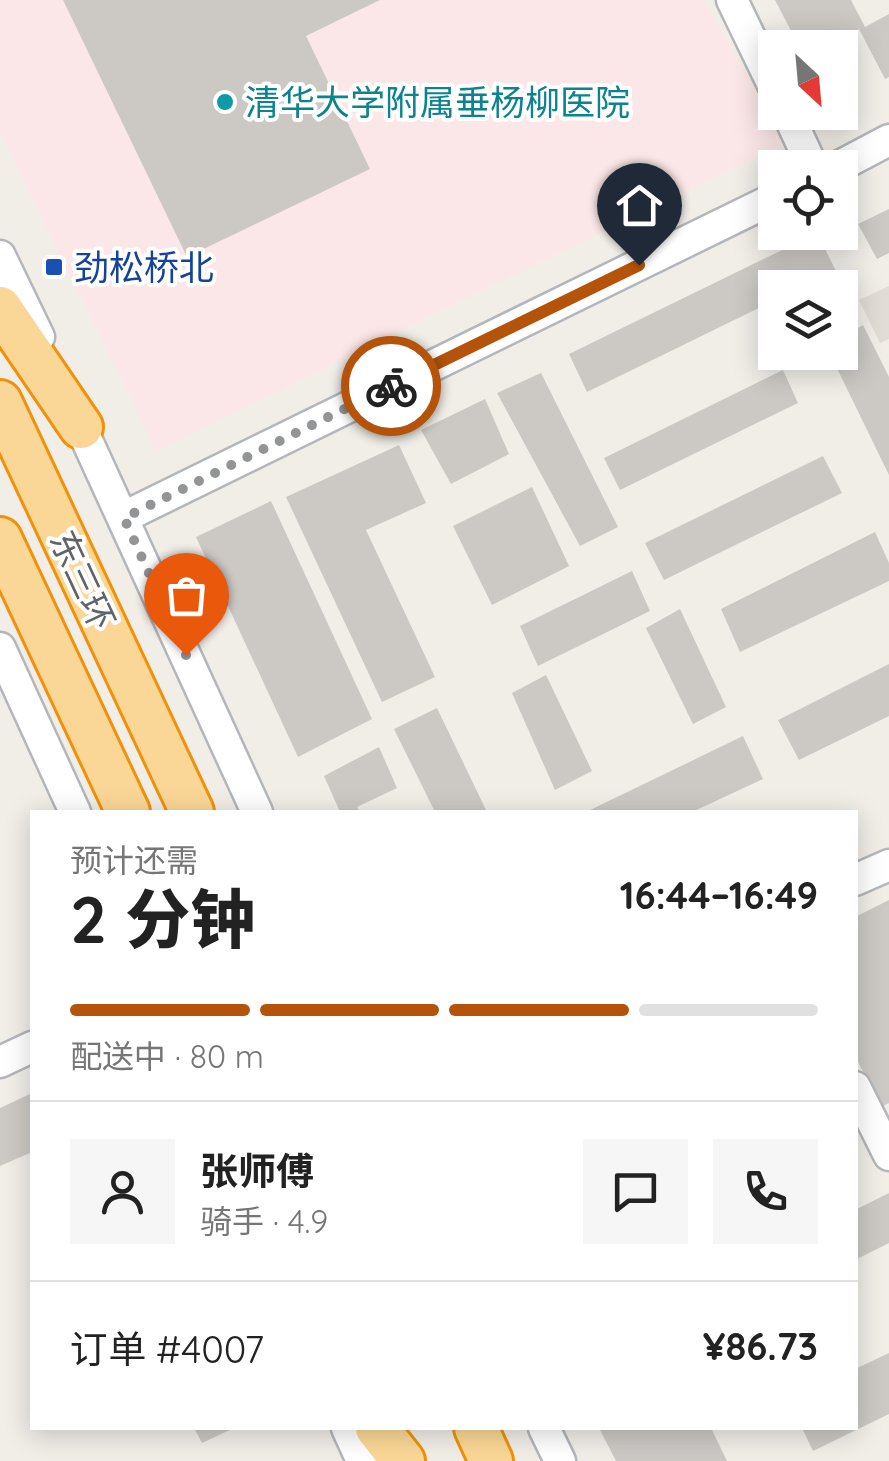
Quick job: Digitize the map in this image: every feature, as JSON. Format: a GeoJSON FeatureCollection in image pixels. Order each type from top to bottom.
{"type":"FeatureCollection","features":[{"type":"Feature","properties":{"kind":"highway"},"geometry":{"type":"LineString","coordinates":[[0,308],[81,426]]}},
{"type":"Feature","properties":{"kind":"highway","name":"东三环"},"geometry":{"type":"LineString","coordinates":[[0,402],[191,810]]}},
{"type":"Feature","properties":{"kind":"highway","name":"东三环"},"geometry":{"type":"LineString","coordinates":[[0,539],[127,810]]}},
{"type":"Feature","properties":{"kind":"highway"},"geometry":{"type":"LineString","coordinates":[[379,1430],[403,1461]]}},
{"type":"Feature","properties":{"kind":"highway"},"geometry":{"type":"LineString","coordinates":[[417,1430],[432,1461]]}},
{"type":"Feature","properties":{"kind":"highway"},"geometry":{"type":"LineString","coordinates":[[477,1430],[491,1461]]}},
{"type":"Feature","properties":{"kind":"highway"},"geometry":{"type":"LineString","coordinates":[[510,1430],[518,1461]]}},
{"type":"Feature","properties":{"kind":"street"},"geometry":{"type":"LineString","coordinates":[[732,0],[758,54]]}},
{"type":"Feature","properties":{"kind":"street"},"geometry":{"type":"LineString","coordinates":[[858,156],[889,140]]}},
{"type":"Feature","properties":{"kind":"street"},"geometry":{"type":"LineString","coordinates":[[124,518],[758,206]]}},
{"type":"Feature","properties":{"kind":"street"},"geometry":{"type":"LineString","coordinates":[[0,256],[124,518],[255,810]]}},
{"type":"Feature","properties":{"kind":"street"},"geometry":{"type":"LineString","coordinates":[[0,648],[74,810]]}},
{"type":"Feature","properties":{"kind":"street"},"geometry":{"type":"LineString","coordinates":[[858,879],[889,864]]}},
{"type":"Feature","properties":{"kind":"street"},"geometry":{"type":"LineString","coordinates":[[0,1062],[30,1048]]}},
{"type":"Feature","properties":{"kind":"street"},"geometry":{"type":"LineString","coordinates":[[858,1093],[889,1156]]}},
{"type":"Feature","properties":{"kind":"street"},"geometry":{"type":"LineString","coordinates":[[348,1430],[362,1461]]}},
{"type":"Feature","properties":{"kind":"street"},"geometry":{"type":"LineString","coordinates":[[545,1430],[560,1461]]}},
{"type":"Feature","properties":{"kind":"shaded area"},"geometry":{"type":"Polygon","coordinates":[[[0,0],[703,0],[758,91],[758,130],[781,130],[788,141],[770,150],[758,150],[758,156],[156,451],[0,133],[0,0]]]}},
{"type":"Feature","properties":{"kind":"shaded area"},"geometry":{"type":"Polygon","coordinates":[[[889,286],[889,339],[880,343],[859,300],[889,286]]]}},
{"type":"Feature","properties":{"kind":"building","name":"清华大学附属垂杨柳医院"},"geometry":{"type":"Polygon","coordinates":[[[63,0],[380,0],[306,36],[370,169],[187,257],[63,0]]]}},
{"type":"Feature","properties":{"kind":"building"},"geometry":{"type":"Polygon","coordinates":[[[775,0],[851,0],[865,27],[889,14],[889,77],[885,79],[859,29],[791,30],[775,0]]]}},
{"type":"Feature","properties":{"kind":"building"},"geometry":{"type":"Polygon","coordinates":[[[889,209],[889,253],[877,259],[858,224],[889,209]]]}},
{"type":"Feature","properties":{"kind":"building"},"geometry":{"type":"Polygon","coordinates":[[[782,250],[826,250],[836,270],[758,270],[758,308],[587,392],[569,354],[782,250]]]}},
{"type":"Feature","properties":{"kind":"building"},"geometry":{"type":"Polygon","coordinates":[[[863,325],[889,377],[889,475],[838,370],[858,370],[858,328],[863,325]]]}},
{"type":"Feature","properties":{"kind":"building"},"geometry":{"type":"Polygon","coordinates":[[[783,370],[798,403],[620,490],[604,458],[783,370]]]}},
{"type":"Feature","properties":{"kind":"building"},"geometry":{"type":"Polygon","coordinates":[[[541,373],[618,527],[580,546],[497,393],[541,373]]]}},
{"type":"Feature","properties":{"kind":"building"},"geometry":{"type":"Polygon","coordinates":[[[485,399],[509,454],[451,484],[421,430],[485,399]]]}},
{"type":"Feature","properties":{"kind":"building"},"geometry":{"type":"Polygon","coordinates":[[[399,445],[426,503],[366,530],[435,677],[382,702],[286,497],[399,445]]]}},
{"type":"Feature","properties":{"kind":"building"},"geometry":{"type":"Polygon","coordinates":[[[823,456],[842,493],[664,580],[645,543],[823,456]]]}},
{"type":"Feature","properties":{"kind":"building"},"geometry":{"type":"Polygon","coordinates":[[[532,487],[569,566],[492,605],[453,526],[532,487]]]}},
{"type":"Feature","properties":{"kind":"building"},"geometry":{"type":"Polygon","coordinates":[[[271,501],[372,719],[298,757],[196,537],[271,501]]]}},
{"type":"Feature","properties":{"kind":"building"},"geometry":{"type":"Polygon","coordinates":[[[875,532],[889,563],[889,581],[740,652],[721,609],[875,532]]]}},
{"type":"Feature","properties":{"kind":"building"},"geometry":{"type":"Polygon","coordinates":[[[632,571],[650,611],[538,666],[520,626],[632,571]]]}},
{"type":"Feature","properties":{"kind":"building"},"geometry":{"type":"Polygon","coordinates":[[[680,609],[726,707],[693,724],[646,628],[680,609]]]}},
{"type":"Feature","properties":{"kind":"building"},"geometry":{"type":"Polygon","coordinates":[[[889,664],[889,716],[799,760],[778,720],[889,664]]]}},
{"type":"Feature","properties":{"kind":"building"},"geometry":{"type":"Polygon","coordinates":[[[546,675],[592,771],[555,790],[512,693],[546,675]]]}},
{"type":"Feature","properties":{"kind":"building"},"geometry":{"type":"Polygon","coordinates":[[[437,708],[486,810],[434,810],[394,729],[437,708]]]}},
{"type":"Feature","properties":{"kind":"building"},"geometry":{"type":"Polygon","coordinates":[[[743,736],[763,779],[696,810],[590,810],[743,736]]]}},
{"type":"Feature","properties":{"kind":"building"},"geometry":{"type":"Polygon","coordinates":[[[379,747],[397,788],[357,807],[359,810],[339,810],[324,776],[379,747]]]}},
{"type":"Feature","properties":{"kind":"building"},"geometry":{"type":"Polygon","coordinates":[[[889,900],[889,1103],[881,1107],[858,1062],[858,916],[889,900]]]}},
{"type":"Feature","properties":{"kind":"building"},"geometry":{"type":"Polygon","coordinates":[[[30,1094],[30,1153],[0,1166],[0,1108],[30,1094]]]}},
{"type":"Feature","properties":{"kind":"building"},"geometry":{"type":"Polygon","coordinates":[[[889,1193],[889,1243],[858,1258],[858,1208],[889,1193]]]}},
{"type":"Feature","properties":{"kind":"building"},"geometry":{"type":"Polygon","coordinates":[[[889,1353],[889,1414],[858,1429],[858,1368],[889,1353]]]}},
{"type":"Feature","properties":{"kind":"building"},"geometry":{"type":"Polygon","coordinates":[[[195,1430],[230,1430],[202,1443],[195,1430]]]}},
{"type":"Feature","properties":{"kind":"building"},"geometry":{"type":"Polygon","coordinates":[[[600,1430],[712,1430],[727,1461],[616,1461],[600,1430]]]}},
{"type":"Feature","properties":{"kind":"building"},"geometry":{"type":"Polygon","coordinates":[[[803,1430],[856,1430],[813,1451],[803,1430]]]}},
{"type":"Feature","properties":{"kind":"way so far"},"geometry":{"type":"LineString","coordinates":[[186,655],[124,518],[391,386]]}},
{"type":"Feature","properties":{"kind":"place","name":"清华大学附属垂杨柳医院"},"geometry":{"type":"Point","coordinates":[225,102]}},
{"type":"Feature","properties":{"kind":"place","name":"劲松桥北"},"geometry":{"type":"Point","coordinates":[54,267]}},
{"type":"Feature","properties":{"kind":"route"},"geometry":{"type":"LineString","coordinates":[[391,386],[639,265]]}}]}
